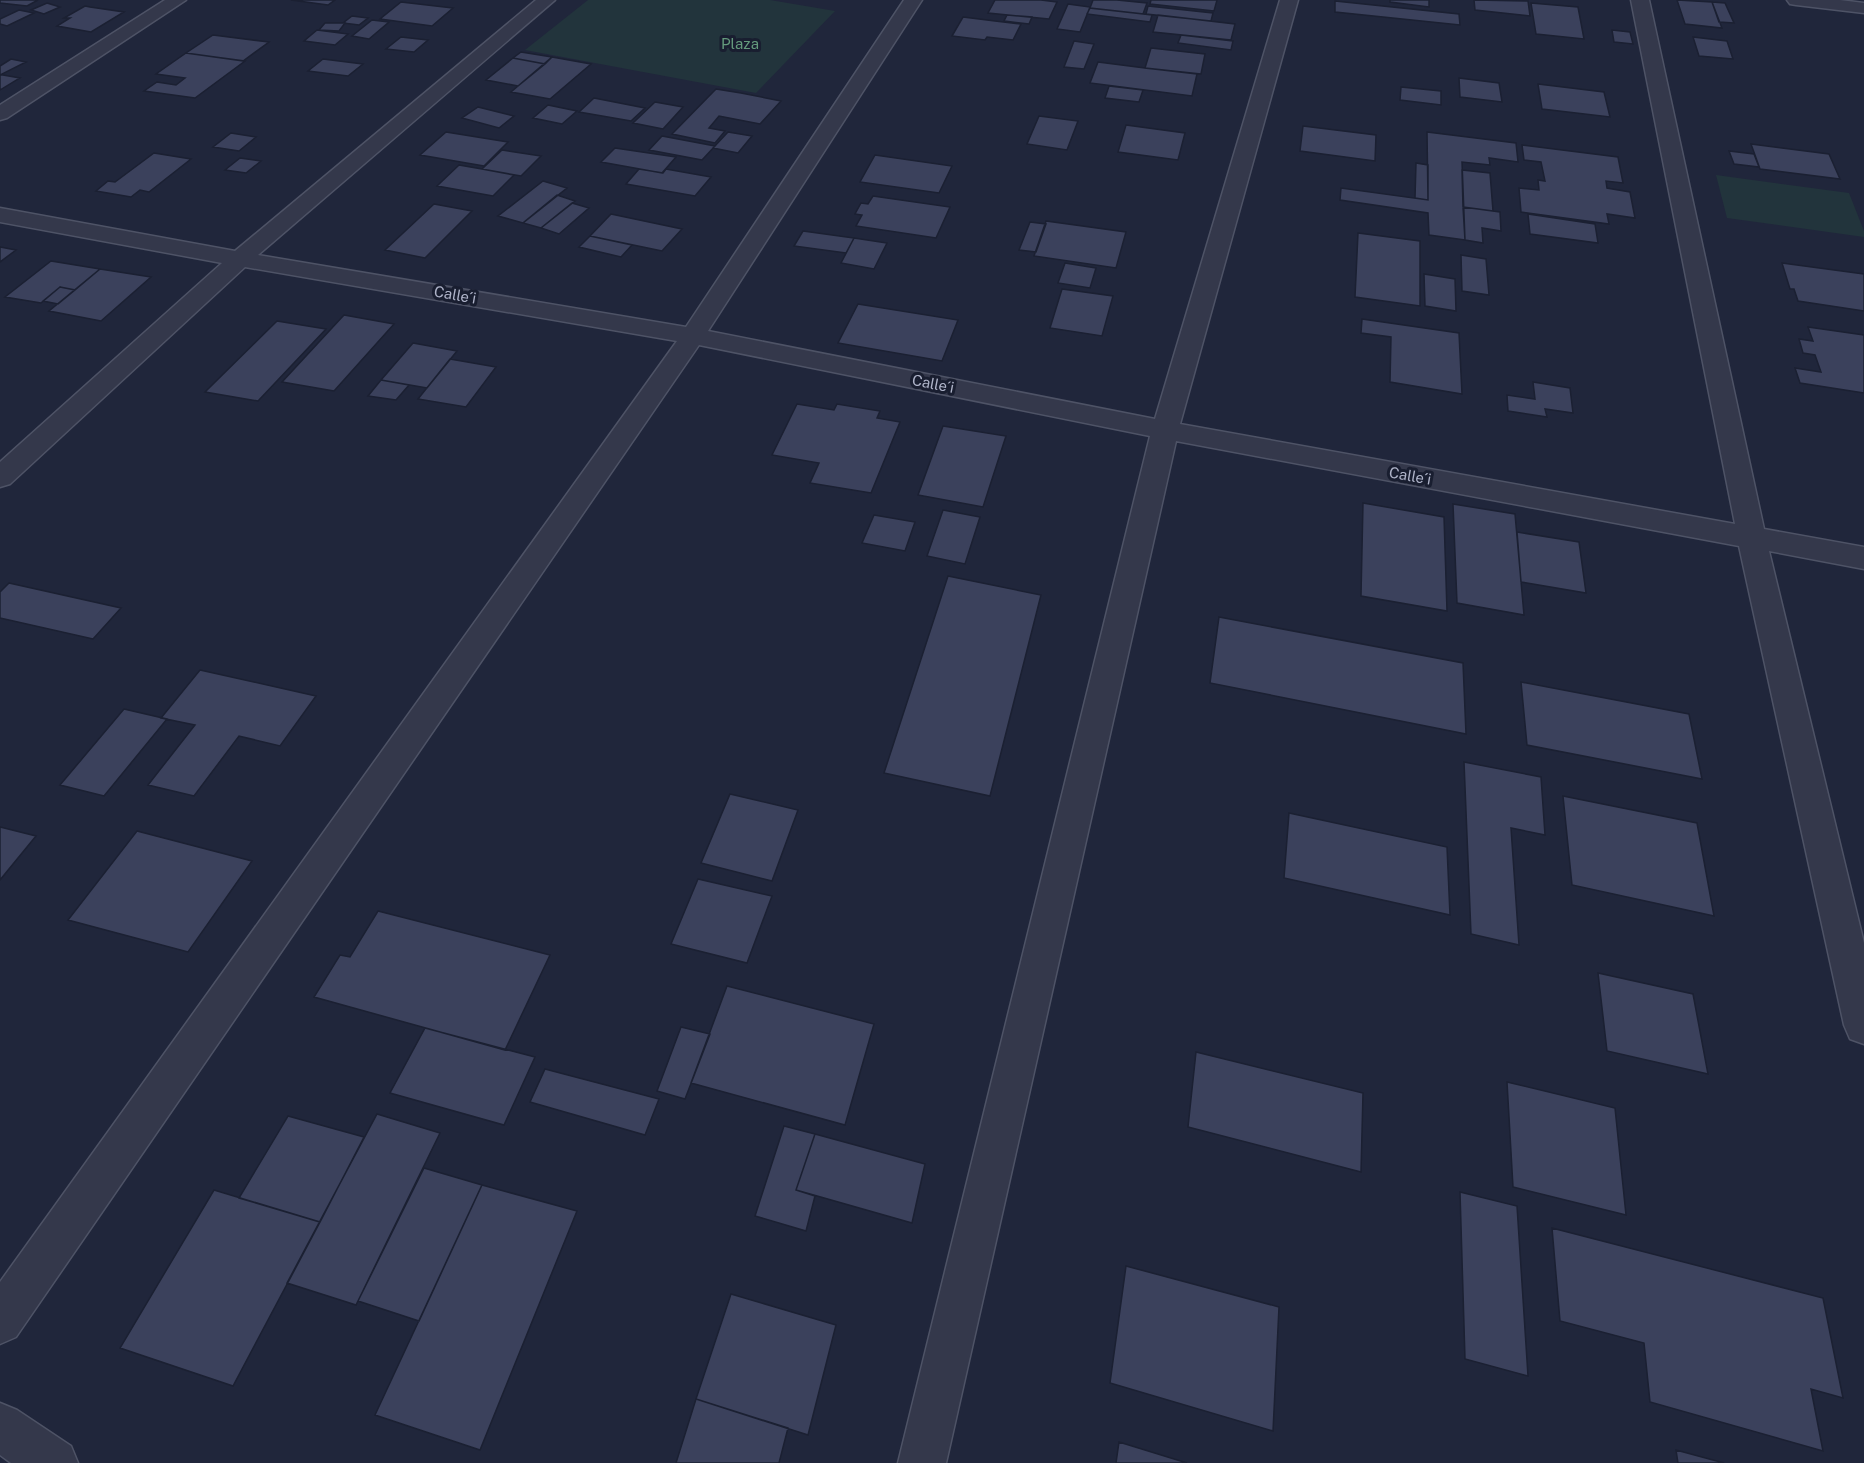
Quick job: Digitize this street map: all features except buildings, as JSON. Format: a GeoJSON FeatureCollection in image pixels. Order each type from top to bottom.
{"type":"FeatureCollection","features":[{"type":"Feature","properties":{"kind":"street"},"geometry":{"type":"LineString","coordinates":[[0,114],[177,0]]}},
{"type":"Feature","properties":{"kind":"street"},"geometry":{"type":"LineString","coordinates":[[0,477],[240,259],[546,0]]}},
{"type":"Feature","properties":{"kind":"street"},"geometry":{"type":"LineString","coordinates":[[0,1321],[693,336],[913,0]]}},
{"type":"Feature","properties":{"kind":"street"},"geometry":{"type":"LineString","coordinates":[[922,1463],[1165,430],[1289,0]]}},
{"type":"Feature","properties":{"kind":"street"},"geometry":{"type":"LineString","coordinates":[[1640,0],[1752,539],[1864,1025]]}},
{"type":"Feature","properties":{"kind":"street"},"geometry":{"type":"LineString","coordinates":[[1796,0],[1864,8]]}},
{"type":"Feature","properties":{"kind":"street","name":"Calle´i"},"geometry":{"type":"LineString","coordinates":[[0,215],[240,259],[693,336],[1165,430],[1864,558]]}},
{"type":"Feature","properties":{"kind":"street"},"geometry":{"type":"LineString","coordinates":[[0,1427],[54,1463]]}},
{"type":"Feature","properties":{"kind":"green space","name":"Plaza"},"geometry":{"type":"Polygon","coordinates":[[[588,0],[770,0],[835,11],[756,93],[525,50],[588,0]]]}},
{"type":"Feature","properties":{"kind":"green space"},"geometry":{"type":"Polygon","coordinates":[[[1716,175],[1849,193],[1864,231],[1864,237],[1727,218],[1716,175]]]}}]}
